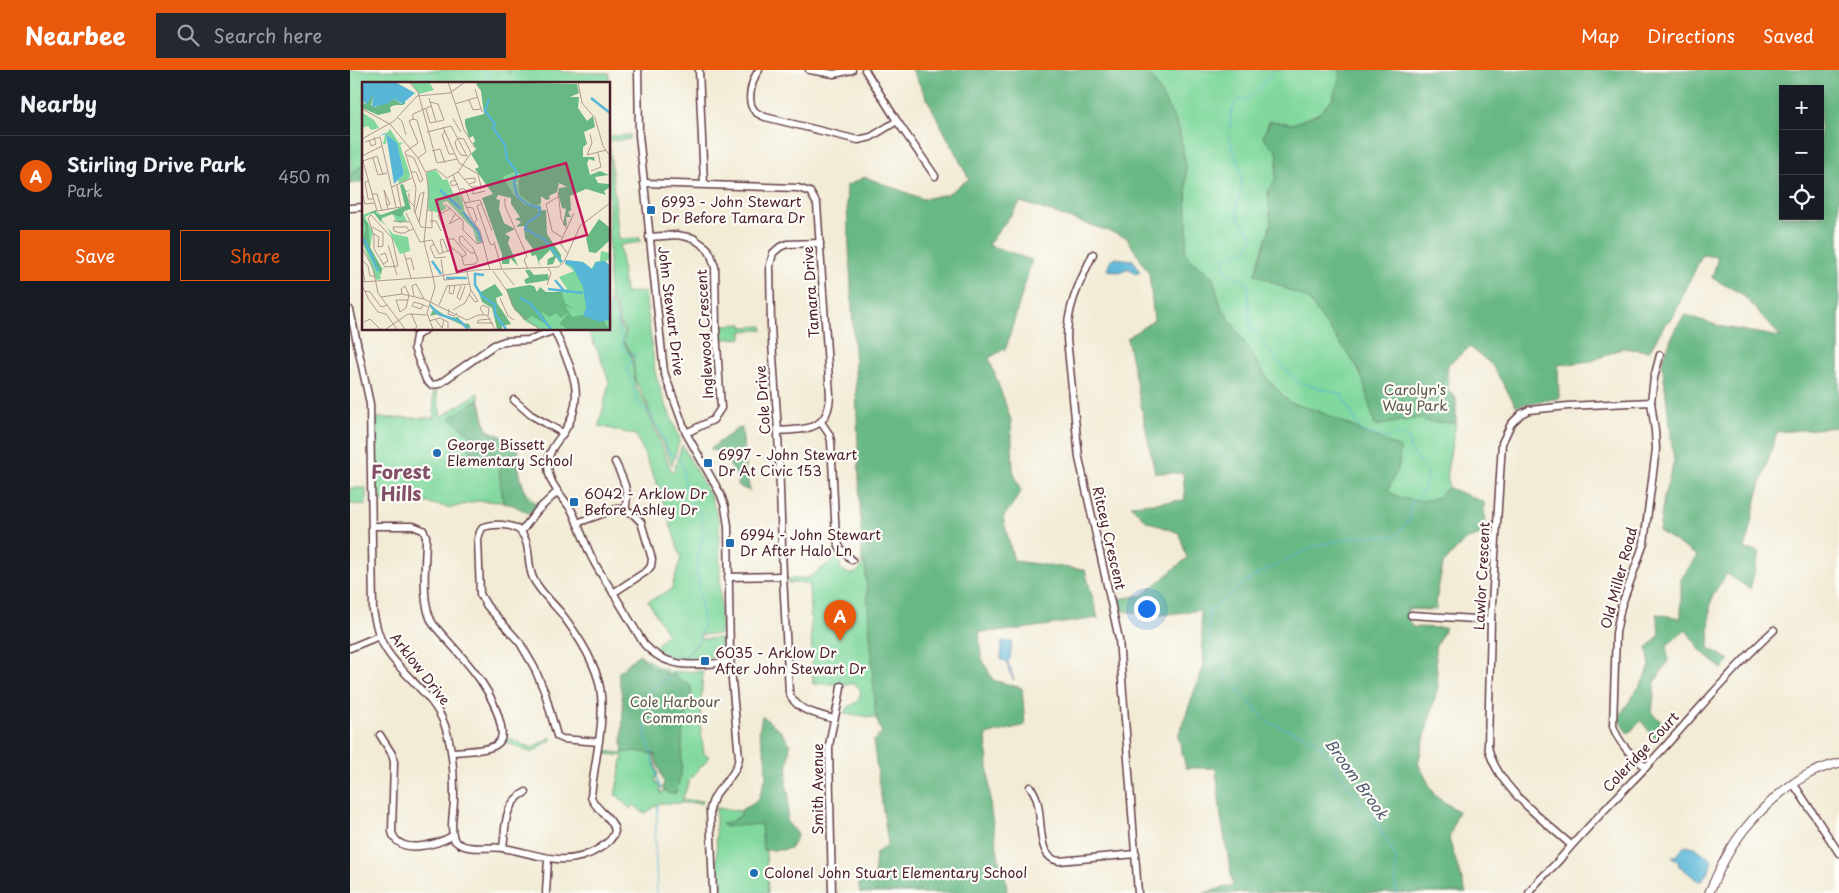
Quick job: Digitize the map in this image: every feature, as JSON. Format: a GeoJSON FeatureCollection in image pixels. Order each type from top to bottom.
{"type":"FeatureCollection","features":[{"type":"Feature","properties":{"kind":"main road"},"geometry":{"type":"LineString","coordinates":[[1709,893],[1737,837],[1759,812],[1793,783],[1812,771],[1839,763]]}},
{"type":"Feature","properties":{"kind":"street","name":"John Stewart Drive"},"geometry":{"type":"LineString","coordinates":[[638,70],[644,183],[663,363],[667,381],[686,433],[725,506],[728,526],[730,662],[739,758],[733,775],[715,794],[711,803],[713,893]]}},
{"type":"Feature","properties":{"kind":"street"},"geometry":{"type":"LineString","coordinates":[[699,70],[704,184]]}},
{"type":"Feature","properties":{"kind":"street"},"geometry":{"type":"LineString","coordinates":[[759,70],[752,81],[751,104],[755,112],[765,117],[858,140],[871,137],[897,121]]}},
{"type":"Feature","properties":{"kind":"street"},"geometry":{"type":"LineString","coordinates":[[809,70],[834,74],[852,70]]}},
{"type":"Feature","properties":{"kind":"street"},"geometry":{"type":"LineString","coordinates":[[865,70],[935,176]]}},
{"type":"Feature","properties":{"kind":"street","name":"Tamara Drive"},"geometry":{"type":"LineString","coordinates":[[644,183],[793,187],[806,190],[813,195],[817,204],[830,395],[828,412],[821,422]]}},
{"type":"Feature","properties":{"kind":"street","name":"Inglewood Crescent"},"geometry":{"type":"LineString","coordinates":[[649,237],[677,235],[693,238],[707,248],[715,267],[716,334],[721,408],[713,420],[686,433]]}},
{"type":"Feature","properties":{"kind":"street","name":"Cole Drive"},"geometry":{"type":"LineString","coordinates":[[820,243],[785,245],[776,249],[770,261],[771,326],[778,430],[783,576],[790,694],[794,702],[802,708],[833,719]]}},
{"type":"Feature","properties":{"kind":"street","name":"Ritcey Crescent"},"geometry":{"type":"LineString","coordinates":[[1093,254],[1069,309],[1067,340],[1080,467],[1119,639],[1138,893]]}},
{"type":"Feature","properties":{"kind":"street","name":"Arklow Drive"},"geometry":{"type":"LineString","coordinates":[[350,310],[370,404],[373,611],[379,636],[393,659],[431,701],[444,724],[452,752],[454,787],[452,836]]}},
{"type":"Feature","properties":{"kind":"street"},"geometry":{"type":"LineString","coordinates":[[425,330],[416,336],[414,346],[426,380],[433,386],[439,384],[494,346],[506,341],[528,340],[555,330],[573,375],[576,390],[575,412],[549,455],[548,461],[552,484],[571,511],[592,558],[644,644],[657,656],[680,665],[692,666],[730,662]]}},
{"type":"Feature","properties":{"kind":"street","name":"Old Miller Road"},"geometry":{"type":"LineString","coordinates":[[1646,766],[1635,758],[1623,744],[1613,722],[1615,642],[1617,624],[1624,599],[1644,543],[1654,466],[1655,431],[1651,402],[1654,378],[1660,355]]}},
{"type":"Feature","properties":{"kind":"street"},"geometry":{"type":"LineString","coordinates":[[514,400],[530,415],[563,433]]}},
{"type":"Feature","properties":{"kind":"street","name":"Lawlor Crescent"},"geometry":{"type":"LineString","coordinates":[[1571,845],[1505,783],[1491,760],[1487,734],[1500,458],[1504,436],[1510,424],[1521,414],[1535,408],[1651,402]]}},
{"type":"Feature","properties":{"kind":"street"},"geometry":{"type":"LineString","coordinates":[[778,430],[808,429],[821,422],[829,434],[831,440],[836,538],[842,551],[852,560]]}},
{"type":"Feature","properties":{"kind":"street"},"geometry":{"type":"LineString","coordinates":[[615,462],[627,488],[628,500],[626,510]]}},
{"type":"Feature","properties":{"kind":"street"},"geometry":{"type":"LineString","coordinates":[[521,532],[537,511],[557,492]]}},
{"type":"Feature","properties":{"kind":"street"},"geometry":{"type":"LineString","coordinates":[[577,523],[614,510],[626,510],[633,514],[640,522],[652,563],[648,570],[614,593]]}},
{"type":"Feature","properties":{"kind":"street"},"geometry":{"type":"LineString","coordinates":[[372,526],[416,526],[423,530],[426,536],[425,603],[428,614],[434,624],[480,679],[495,707],[502,738],[498,744],[491,747],[452,752]]}},
{"type":"Feature","properties":{"kind":"street"},"geometry":{"type":"LineString","coordinates":[[380,735],[392,754],[394,762],[392,832],[395,840],[403,845],[425,846],[440,843],[452,836],[457,843],[468,847],[503,848],[548,859],[574,859],[584,856],[609,842],[615,831],[613,824],[591,798],[599,742],[601,718],[601,696],[596,676],[586,652],[572,628],[533,579],[527,545],[521,532],[506,526],[487,526],[481,530],[478,549],[480,594],[487,606],[520,643],[534,667],[545,693],[557,736],[562,739],[599,742]]}},
{"type":"Feature","properties":{"kind":"street"},"geometry":{"type":"LineString","coordinates":[[728,577],[783,576]]}},
{"type":"Feature","properties":{"kind":"street"},"geometry":{"type":"LineString","coordinates":[[1411,615],[1492,620]]}},
{"type":"Feature","properties":{"kind":"street","name":"Coleridge Court"},"geometry":{"type":"LineString","coordinates":[[1529,893],[1571,845],[1742,661],[1774,630]]}},
{"type":"Feature","properties":{"kind":"street"},"geometry":{"type":"LineString","coordinates":[[350,648],[379,636]]}},
{"type":"Feature","properties":{"kind":"street","name":"Smith Avenue"},"geometry":{"type":"LineString","coordinates":[[832,893],[830,748],[833,719],[842,686]]}},
{"type":"Feature","properties":{"kind":"street"},"geometry":{"type":"LineString","coordinates":[[1793,783],[1839,853]]}},
{"type":"Feature","properties":{"kind":"street"},"geometry":{"type":"LineString","coordinates":[[1030,787],[1038,798],[1044,850],[1050,858],[1059,861],[1136,854]]}},
{"type":"Feature","properties":{"kind":"street"},"geometry":{"type":"LineString","coordinates":[[503,848],[509,809],[514,799],[526,792]]}},
{"type":"Feature","properties":{"kind":"street"},"geometry":{"type":"LineString","coordinates":[[546,893],[548,859]]}},
{"type":"Feature","properties":{"kind":"green space"},"geometry":{"type":"Polygon","coordinates":[[[350,70],[509,70],[509,74],[510,70],[561,70],[562,72],[609,73],[609,82],[362,82],[362,181],[350,184],[350,70]]]}},
{"type":"Feature","properties":{"kind":"green space"},"geometry":{"type":"Polygon","coordinates":[[[912,70],[1146,70],[1154,81],[1179,128],[1186,167],[1187,237],[1185,252],[1190,260],[1212,276],[1221,306],[1268,380],[1289,402],[1320,412],[1400,448],[1399,466],[1388,490],[1397,496],[1410,500],[1430,500],[1449,488],[1484,502],[1485,534],[1465,540],[1443,564],[1435,605],[1431,609],[1407,609],[1412,627],[1446,628],[1435,647],[1438,686],[1418,763],[1435,796],[1458,811],[1449,839],[1466,893],[1204,893],[1233,885],[1221,817],[1216,768],[1186,768],[1178,736],[1204,665],[1200,610],[1162,615],[1119,611],[1117,599],[1143,595],[1187,558],[1179,533],[1146,521],[1131,505],[1185,500],[1183,473],[1155,473],[1127,338],[1154,320],[1149,273],[1126,237],[1021,202],[988,245],[1032,260],[1006,348],[989,358],[1011,420],[1013,470],[1021,492],[1003,518],[1014,561],[1085,570],[1098,618],[1007,631],[979,632],[981,657],[993,680],[1022,688],[1025,725],[986,735],[991,812],[999,860],[1005,872],[1007,893],[860,893],[858,878],[874,880],[876,853],[888,844],[873,741],[882,733],[876,718],[865,563],[862,563],[846,186],[865,177],[923,199],[946,195],[969,179],[912,70]]]}},
{"type":"Feature","properties":{"kind":"green space","name":"Carolyn's Way Park"},"geometry":{"type":"Polygon","coordinates":[[[1146,70],[1339,70],[1341,72],[1333,98],[1320,113],[1293,124],[1269,121],[1263,138],[1275,149],[1278,155],[1275,181],[1268,193],[1271,224],[1255,274],[1308,299],[1356,365],[1362,377],[1448,364],[1445,422],[1456,423],[1447,471],[1449,488],[1442,493],[1436,610],[1404,609],[1373,436],[1320,412],[1289,402],[1268,380],[1221,306],[1212,276],[1190,260],[1185,252],[1187,237],[1186,167],[1179,128],[1154,81],[1146,70]]]}},
{"type":"Feature","properties":{"kind":"green space","name":"Carolyn's Way Park"},"geometry":{"type":"Polygon","coordinates":[[[1339,70],[1839,70],[1839,427],[1777,432],[1757,496],[1745,549],[1760,552],[1750,589],[1727,574],[1713,594],[1710,608],[1709,648],[1730,660],[1722,669],[1701,651],[1686,630],[1667,645],[1668,661],[1655,682],[1652,714],[1669,727],[1656,740],[1641,721],[1628,734],[1618,718],[1641,684],[1650,666],[1647,648],[1660,634],[1656,614],[1681,618],[1681,579],[1697,556],[1659,531],[1664,496],[1674,461],[1662,362],[1675,329],[1685,315],[1723,327],[1781,337],[1742,294],[1712,278],[1718,257],[1702,255],[1673,317],[1665,324],[1649,351],[1622,348],[1592,361],[1558,365],[1559,398],[1516,406],[1492,365],[1470,347],[1446,366],[1443,385],[1456,398],[1456,423],[1429,422],[1419,418],[1375,426],[1363,380],[1356,365],[1308,299],[1255,274],[1271,224],[1268,192],[1275,181],[1278,155],[1275,149],[1263,138],[1270,121],[1293,124],[1320,113],[1333,98],[1341,72],[1339,70]]]}},
{"type":"Feature","properties":{"kind":"green space"},"geometry":{"type":"Polygon","coordinates":[[[630,135],[630,139],[610,141],[610,136],[630,135]]]}},
{"type":"Feature","properties":{"kind":"green space"},"geometry":{"type":"Polygon","coordinates":[[[610,151],[619,240],[640,238],[640,242],[620,245],[625,293],[645,292],[655,372],[663,398],[680,439],[672,465],[648,405],[635,380],[633,357],[623,340],[631,355],[636,387],[646,404],[672,472],[682,445],[711,497],[719,521],[721,634],[701,635],[701,633],[700,639],[721,638],[722,654],[719,657],[683,659],[698,644],[682,659],[668,656],[655,648],[667,633],[648,601],[671,590],[681,558],[658,486],[636,435],[599,426],[609,382],[600,356],[587,330],[610,330],[610,301],[615,307],[620,327],[625,331],[624,339],[626,331],[621,325],[617,308],[610,298],[610,151]]]}},
{"type":"Feature","properties":{"kind":"green space"},"geometry":{"type":"Polygon","coordinates":[[[362,165],[362,181],[350,184],[350,175],[362,165]]]}},
{"type":"Feature","properties":{"kind":"green space"},"geometry":{"type":"Polygon","coordinates":[[[721,323],[724,325],[742,324],[742,327],[762,326],[763,330],[742,331],[742,338],[725,339],[722,341],[721,323]]]}},
{"type":"Feature","properties":{"kind":"green space"},"geometry":{"type":"Polygon","coordinates":[[[433,392],[436,392],[441,417],[478,393],[486,429],[516,443],[520,476],[530,498],[536,503],[545,498],[531,511],[508,502],[477,501],[451,508],[419,501],[377,501],[376,418],[434,418],[433,392]]]}},
{"type":"Feature","properties":{"kind":"green space"},"geometry":{"type":"Polygon","coordinates":[[[478,399],[487,431],[518,446],[522,487],[528,499],[537,505],[530,514],[513,505],[503,503],[497,453],[470,452],[469,441],[473,437],[450,418],[478,399]]]}},
{"type":"Feature","properties":{"kind":"green space"},"geometry":{"type":"Polygon","coordinates":[[[742,428],[745,466],[750,491],[738,485],[737,477],[723,454],[710,449],[737,429],[742,428]]]}},
{"type":"Feature","properties":{"kind":"green space"},"geometry":{"type":"Polygon","coordinates":[[[350,488],[366,488],[366,505],[350,504],[350,488]]]}},
{"type":"Feature","properties":{"kind":"green space"},"geometry":{"type":"Polygon","coordinates":[[[838,557],[841,569],[849,574],[856,573],[862,563],[865,563],[876,718],[844,713],[846,709],[858,701],[860,689],[855,684],[813,684],[809,583],[788,583],[788,579],[808,578],[838,557]]]}},
{"type":"Feature","properties":{"kind":"green space","name":"Cole Harbour Commons"},"geometry":{"type":"Polygon","coordinates":[[[639,654],[656,666],[668,671],[666,674],[651,748],[658,774],[655,780],[660,788],[661,795],[665,786],[666,679],[670,672],[703,671],[700,723],[704,754],[708,755],[708,759],[690,779],[682,800],[703,801],[703,803],[659,803],[645,814],[634,805],[630,809],[615,795],[623,756],[602,753],[603,751],[623,753],[626,727],[621,671],[639,654]]]}},
{"type":"Feature","properties":{"kind":"green space"},"geometry":{"type":"Polygon","coordinates":[[[639,654],[651,667],[675,675],[691,686],[693,706],[683,720],[681,774],[676,793],[669,794],[662,788],[664,783],[654,754],[634,751],[623,753],[623,703],[618,673],[639,654]]]}},
{"type":"Feature","properties":{"kind":"green space"},"geometry":{"type":"Polygon","coordinates":[[[762,716],[780,730],[790,744],[786,784],[789,795],[787,822],[798,834],[791,848],[782,850],[763,850],[761,824],[725,827],[722,824],[729,823],[740,816],[742,809],[753,804],[759,798],[766,776],[765,756],[759,731],[762,716]]]}},
{"type":"Feature","properties":{"kind":"green space"},"geometry":{"type":"Polygon","coordinates":[[[550,737],[552,739],[532,753],[505,742],[507,738],[533,748],[550,737]]]}},
{"type":"Feature","properties":{"kind":"green space"},"geometry":{"type":"Polygon","coordinates":[[[716,808],[764,814],[768,893],[717,893],[716,808]]]}},
{"type":"Feature","properties":{"kind":"water"},"geometry":{"type":"Polygon","coordinates":[[[1111,259],[1133,260],[1140,272],[1136,274],[1130,269],[1120,272],[1107,270],[1111,259]]]}},
{"type":"Feature","properties":{"kind":"water"},"geometry":{"type":"Polygon","coordinates":[[[1002,641],[1012,642],[1008,662],[1014,680],[1009,672],[1006,661],[1001,660],[1002,641]]]}},
{"type":"Feature","properties":{"kind":"water"},"geometry":{"type":"Polygon","coordinates":[[[1684,846],[1695,847],[1712,860],[1709,871],[1700,882],[1678,865],[1679,861],[1672,857],[1677,855],[1684,846]]]}},
{"type":"Feature","properties":{"kind":"waterway"},"geometry":{"type":"LineString","coordinates":[[483,70],[492,82]]}},
{"type":"Feature","properties":{"kind":"waterway","name":"Broom Brook"},"geometry":{"type":"LineString","coordinates":[[1273,70],[1258,90],[1249,97],[1237,101],[1231,112],[1229,138],[1239,166],[1242,182],[1237,207],[1239,219],[1253,236],[1248,249],[1225,259],[1225,270],[1248,284],[1250,326],[1297,382],[1341,394],[1362,432],[1385,438],[1400,434],[1408,437],[1410,449],[1427,472],[1426,484],[1423,491],[1410,505],[1410,519],[1396,536],[1360,536],[1315,546],[1254,576],[1208,611],[1210,640],[1225,676],[1268,722],[1317,741],[1356,796],[1369,809],[1396,858],[1396,893]]}},
{"type":"Feature","properties":{"kind":"waterway"},"geometry":{"type":"LineString","coordinates":[[610,309],[618,314],[617,319],[623,348],[629,355],[632,353],[635,357],[627,369],[637,402],[651,414],[652,420],[660,429],[668,452],[679,459],[683,467],[686,492],[700,514],[704,525],[697,568],[703,625],[698,642],[680,662]]}},
{"type":"Feature","properties":{"kind":"waterway"},"geometry":{"type":"LineString","coordinates":[[648,693],[677,669],[678,666]]}},
{"type":"Feature","properties":{"kind":"waterway"},"geometry":{"type":"LineString","coordinates":[[644,700],[646,733],[661,788]]}},
{"type":"Feature","properties":{"kind":"waterway"},"geometry":{"type":"LineString","coordinates":[[657,893],[655,840],[658,805]]}},
{"type":"Feature","properties":{"kind":"place","name":"6993 - John Stewart Dr Before Tamara Dr"},"geometry":{"type":"Point","coordinates":[651,210]}},
{"type":"Feature","properties":{"kind":"place","name":"George Bissett Elementary School"},"geometry":{"type":"Point","coordinates":[437,453]}},
{"type":"Feature","properties":{"kind":"place","name":"6997 - John Stewart Dr At Civic 153"},"geometry":{"type":"Point","coordinates":[708,463]}},
{"type":"Feature","properties":{"kind":"place","name":"6042 - Arklow Dr Before Ashley Dr"},"geometry":{"type":"Point","coordinates":[574,502]}},
{"type":"Feature","properties":{"kind":"place","name":"6994 - John Stewart Dr After Halo Ln"},"geometry":{"type":"Point","coordinates":[730,543]}},
{"type":"Feature","properties":{"kind":"place","name":"Stirling Drive Park"},"geometry":{"type":"Point","coordinates":[840,641]}},
{"type":"Feature","properties":{"kind":"place","name":"6035 - Arklow Dr After John Stewart Dr"},"geometry":{"type":"Point","coordinates":[705,661]}},
{"type":"Feature","properties":{"kind":"place","name":"Colonel John Stuart Elementary School"},"geometry":{"type":"Point","coordinates":[754,873]}},
{"type":"Feature","properties":{"kind":"district","name":"Forest Hills"},"geometry":{"type":"Point","coordinates":[401,483]}}]}
